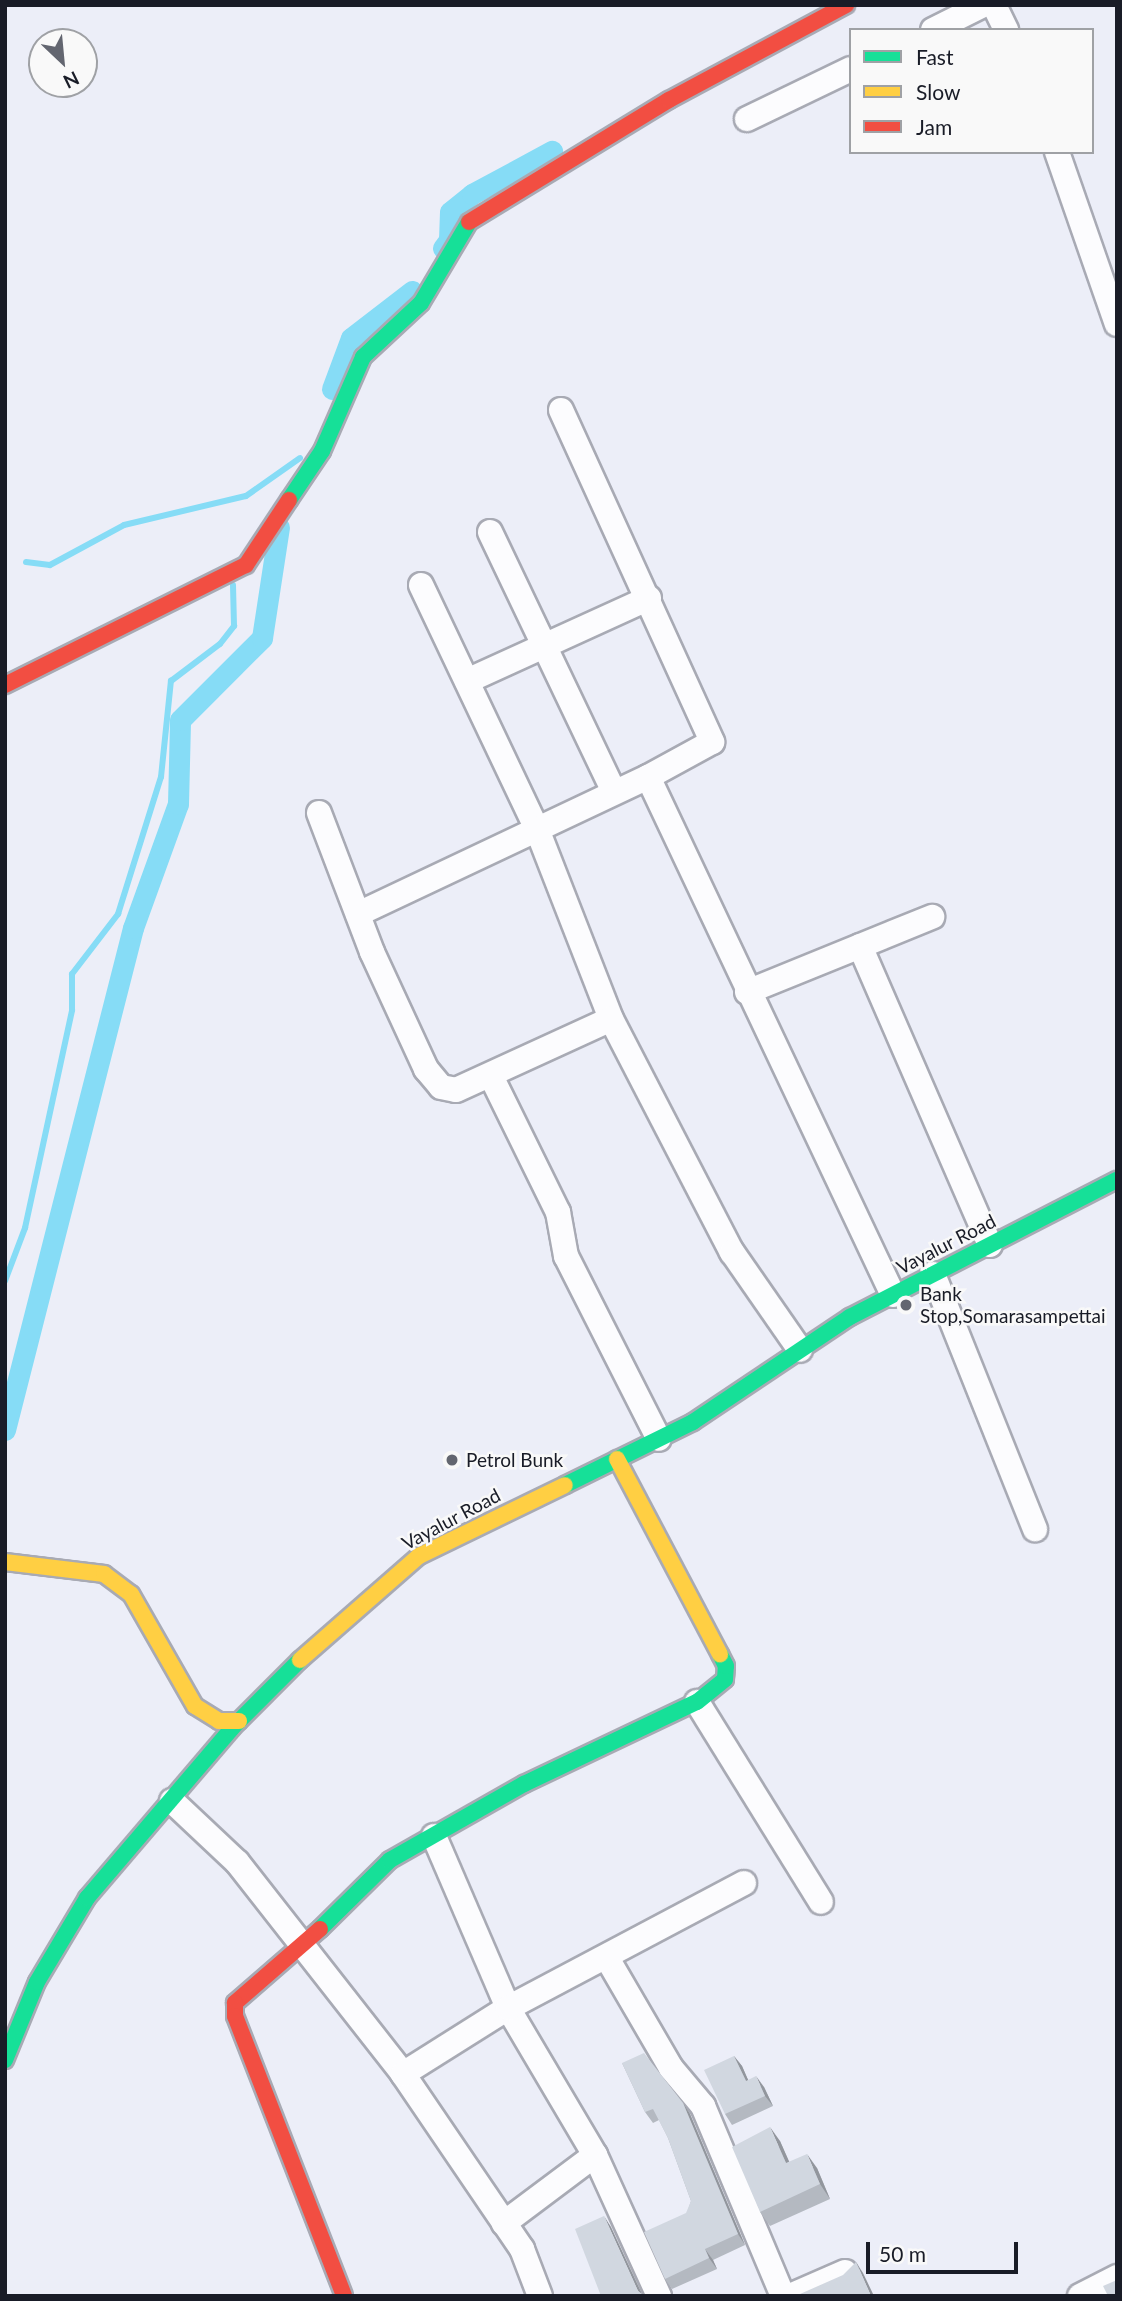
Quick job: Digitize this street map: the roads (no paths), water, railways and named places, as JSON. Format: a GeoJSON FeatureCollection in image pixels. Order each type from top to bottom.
{"type":"FeatureCollection","features":[{"type":"Feature","properties":{"kind":"street"},"geometry":{"type":"LineString","coordinates":[[5,685],[246,565],[322,451],[363,357],[421,303],[472,217],[668,100],[846,5]]}},
{"type":"Feature","properties":{"kind":"street"},"geometry":{"type":"LineString","coordinates":[[937,28],[984,5]]}},
{"type":"Feature","properties":{"kind":"street"},"geometry":{"type":"LineString","coordinates":[[995,5],[1005,28]]}},
{"type":"Feature","properties":{"kind":"street"},"geometry":{"type":"LineString","coordinates":[[747,119],[849,70]]}},
{"type":"Feature","properties":{"kind":"street"},"geometry":{"type":"LineString","coordinates":[[1058,154],[1117,324]]}},
{"type":"Feature","properties":{"kind":"street"},"geometry":{"type":"LineString","coordinates":[[358,914],[648,777],[712,742],[649,598],[561,411]]}},
{"type":"Feature","properties":{"kind":"street"},"geometry":{"type":"LineString","coordinates":[[490,532],[614,792]]}},
{"type":"Feature","properties":{"kind":"street"},"geometry":{"type":"LineString","coordinates":[[421,585],[537,829],[611,1019],[732,1252],[800,1350]]}},
{"type":"Feature","properties":{"kind":"street"},"geometry":{"type":"LineString","coordinates":[[467,681],[649,598]]}},
{"type":"Feature","properties":{"kind":"street"},"geometry":{"type":"LineString","coordinates":[[648,777],[747,992],[893,1295]]}},
{"type":"Feature","properties":{"kind":"street"},"geometry":{"type":"LineString","coordinates":[[319,813],[358,914],[426,1069],[441,1087],[456,1090],[491,1076],[611,1019]]}},
{"type":"Feature","properties":{"kind":"street"},"geometry":{"type":"LineString","coordinates":[[747,992],[932,917]]}},
{"type":"Feature","properties":{"kind":"street"},"geometry":{"type":"LineString","coordinates":[[860,946],[990,1245]]}},
{"type":"Feature","properties":{"kind":"street"},"geometry":{"type":"LineString","coordinates":[[491,1076],[558,1212],[566,1256],[659,1439]]}},
{"type":"Feature","properties":{"kind":"street","name":"Vayalur Road"},"geometry":{"type":"LineString","coordinates":[[5,2060],[37,1982],[87,1898],[239,1721],[325,1635],[419,1556],[693,1422],[800,1350],[893,1295],[1117,1180]]}},
{"type":"Feature","properties":{"kind":"street"},"geometry":{"type":"LineString","coordinates":[[933,1274],[1035,1529]]}},
{"type":"Feature","properties":{"kind":"street"},"geometry":{"type":"LineString","coordinates":[[344,2296],[235,2016],[235,2003],[303,1946],[390,1860],[524,1784],[697,1702],[725,1679],[726,1666],[617,1459]]}},
{"type":"Feature","properties":{"kind":"street"},"geometry":{"type":"LineString","coordinates":[[5,1562],[103,1574],[131,1594],[195,1706],[219,1721],[239,1721]]}},
{"type":"Feature","properties":{"kind":"street"},"geometry":{"type":"LineString","coordinates":[[697,1702],[821,1902]]}},
{"type":"Feature","properties":{"kind":"street"},"geometry":{"type":"LineString","coordinates":[[172,1801],[237,1862],[403,2074],[522,2249],[540,2296]]}},
{"type":"Feature","properties":{"kind":"street"},"geometry":{"type":"LineString","coordinates":[[434,1836],[508,2008],[595,2155],[659,2296]]}},
{"type":"Feature","properties":{"kind":"street"},"geometry":{"type":"LineString","coordinates":[[403,2074],[508,2008],[607,1958],[744,1883]]}},
{"type":"Feature","properties":{"kind":"street"},"geometry":{"type":"LineString","coordinates":[[607,1958],[671,2068],[703,2106],[783,2296]]}},
{"type":"Feature","properties":{"kind":"street"},"geometry":{"type":"LineString","coordinates":[[504,2223],[595,2155]]}},
{"type":"Feature","properties":{"kind":"street"},"geometry":{"type":"LineString","coordinates":[[790,2296],[845,2272]]}},
{"type":"Feature","properties":{"kind":"street"},"geometry":{"type":"LineString","coordinates":[[1080,2296],[1117,2277]]}},
{"type":"Feature","properties":{"kind":"waterway"},"geometry":{"type":"LineString","coordinates":[[443,248],[449,240],[450,212],[472,194],[552,151]]}},
{"type":"Feature","properties":{"kind":"waterway"},"geometry":{"type":"LineString","coordinates":[[332,389],[351,338],[412,291]]}},
{"type":"Feature","properties":{"kind":"waterway"},"geometry":{"type":"LineString","coordinates":[[26,562],[50,565],[124,525],[246,496],[300,458]]}},
{"type":"Feature","properties":{"kind":"waterway"},"geometry":{"type":"LineString","coordinates":[[5,1430],[133,928],[178,804],[180,720],[262,638],[279,527]]}},
{"type":"Feature","properties":{"kind":"waterway"},"geometry":{"type":"LineString","coordinates":[[5,1281],[25,1228],[72,1010],[72,974],[118,914],[161,777],[171,681],[220,644],[234,626],[233,585]]}},
{"type":"Feature","properties":{"kind":"place","name":"Bank Stop,Somarasampettai"},"geometry":{"type":"Point","coordinates":[906,1305]}},
{"type":"Feature","properties":{"kind":"place","name":"Petrol Bunk"},"geometry":{"type":"Point","coordinates":[452,1460]}}]}
